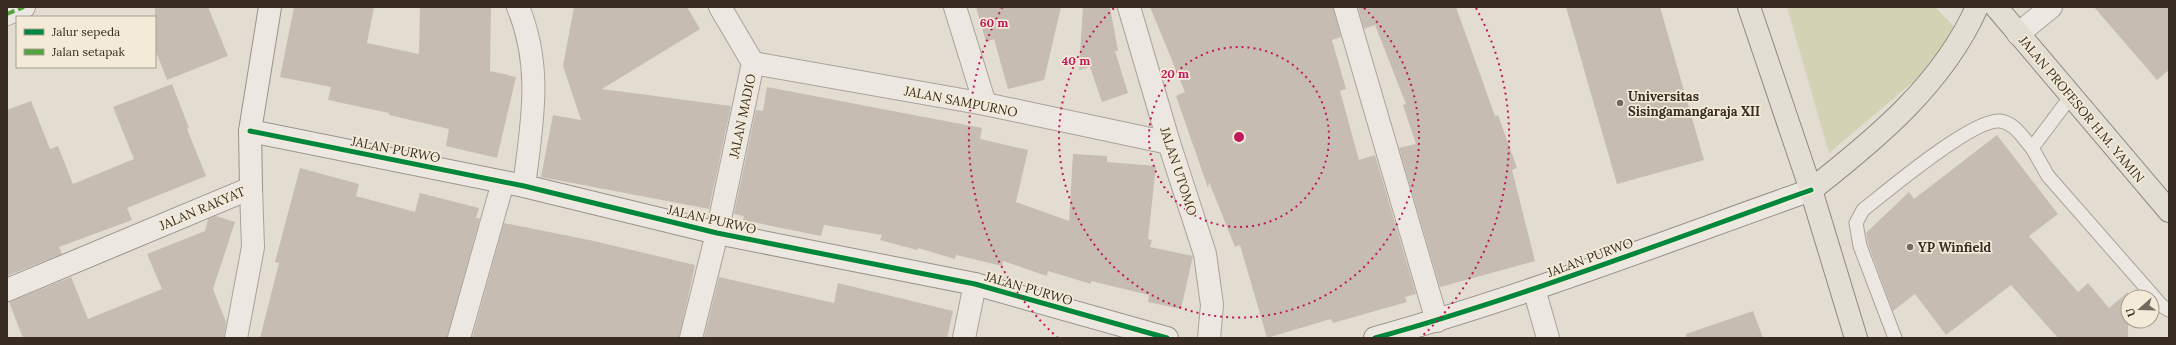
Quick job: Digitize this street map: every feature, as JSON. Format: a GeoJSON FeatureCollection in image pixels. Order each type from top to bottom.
{"type":"FeatureCollection","features":[{"type":"Feature","properties":{"kind":"main road"},"geometry":{"type":"LineString","coordinates":[[1749,7],[1811,190],[1856,338]]}},
{"type":"Feature","properties":{"kind":"main road"},"geometry":{"type":"LineString","coordinates":[[1811,190],[1864,149],[1909,105],[1944,64],[1966,32],[1977,7]]}},
{"type":"Feature","properties":{"kind":"main road","name":"JALAN PROFESOR H.M. YAMIN"},"geometry":{"type":"LineString","coordinates":[[1996,7],[2169,211]]}},
{"type":"Feature","properties":{"kind":"street"},"geometry":{"type":"LineString","coordinates":[[7,14],[24,7]]}},
{"type":"Feature","properties":{"kind":"street","name":"JALAN RAKYAT"},"geometry":{"type":"LineString","coordinates":[[7,290],[251,188],[250,131],[270,7]]}},
{"type":"Feature","properties":{"kind":"street"},"geometry":{"type":"LineString","coordinates":[[518,7],[529,42],[535,84],[533,119],[524,186]]}},
{"type":"Feature","properties":{"kind":"street","name":"JALAN MADIO"},"geometry":{"type":"LineString","coordinates":[[691,338],[717,233],[753,63],[720,7]]}},
{"type":"Feature","properties":{"kind":"street"},"geometry":{"type":"LineString","coordinates":[[955,7],[985,104]]}},
{"type":"Feature","properties":{"kind":"street","name":"JALAN UTOMO"},"geometry":{"type":"LineString","coordinates":[[1129,7],[1169,143],[1206,254],[1212,305],[1209,338]]}},
{"type":"Feature","properties":{"kind":"street"},"geometry":{"type":"LineString","coordinates":[[1345,7],[1437,321]]}},
{"type":"Feature","properties":{"kind":"street"},"geometry":{"type":"LineString","coordinates":[[2018,34],[2051,7]]}},
{"type":"Feature","properties":{"kind":"street","name":"JALAN SAMPURNO"},"geometry":{"type":"LineString","coordinates":[[753,63],[985,104],[1169,143]]}},
{"type":"Feature","properties":{"kind":"street","name":"JALAN PURWO"},"geometry":{"type":"LineString","coordinates":[[250,131],[524,186],[717,233],[975,284],[1167,338]]}},
{"type":"Feature","properties":{"kind":"street"},"geometry":{"type":"LineString","coordinates":[[459,338],[502,182]]}},
{"type":"Feature","properties":{"kind":"street"},"geometry":{"type":"LineString","coordinates":[[236,338],[253,248],[251,188]]}},
{"type":"Feature","properties":{"kind":"street","name":"JALAN PURWO"},"geometry":{"type":"LineString","coordinates":[[1375,338],[1437,321],[1811,190]]}},
{"type":"Feature","properties":{"kind":"street"},"geometry":{"type":"LineString","coordinates":[[964,338],[975,284]]}},
{"type":"Feature","properties":{"kind":"street"},"geometry":{"type":"LineString","coordinates":[[1534,288],[1548,338]]}},
{"type":"Feature","properties":{"kind":"lane"},"geometry":{"type":"LineString","coordinates":[[2032,148],[2071,96]]}},
{"type":"Feature","properties":{"kind":"lane"},"geometry":{"type":"LineString","coordinates":[[1895,338],[1860,246],[1856,223],[1863,210],[1949,144],[1983,124],[1999,121],[2011,124],[2032,148],[2048,176],[2162,306],[2169,310]]}},
{"type":"Feature","properties":{"kind":"green space"},"geometry":{"type":"Polygon","coordinates":[[[1787,7],[1935,7],[1965,38],[1829,153],[1787,7]]]}},
{"type":"Feature","properties":{"kind":"building"},"geometry":{"type":"Polygon","coordinates":[[[155,7],[208,7],[228,56],[167,80],[156,52],[155,7]]]}},
{"type":"Feature","properties":{"kind":"building"},"geometry":{"type":"Polygon","coordinates":[[[294,7],[374,7],[367,43],[419,54],[420,7],[491,7],[490,71],[516,77],[497,158],[446,146],[449,129],[389,115],[389,113],[328,100],[331,87],[280,77],[294,7]]]}},
{"type":"Feature","properties":{"kind":"building"},"geometry":{"type":"Polygon","coordinates":[[[574,7],[687,7],[700,29],[602,89],[731,106],[709,209],[541,177],[553,115],[581,120],[563,66],[574,7]]]}},
{"type":"Feature","properties":{"kind":"building"},"geometry":{"type":"Polygon","coordinates":[[[976,7],[1061,7],[1044,80],[1008,89],[994,39],[986,42],[976,7]]]}},
{"type":"Feature","properties":{"kind":"building"},"geometry":{"type":"Polygon","coordinates":[[[1083,7],[1110,7],[1118,51],[1115,51],[1128,93],[1102,102],[1090,67],[1079,70],[1083,7]]]}},
{"type":"Feature","properties":{"kind":"building"},"geometry":{"type":"Polygon","coordinates":[[[1150,7],[1333,7],[1341,37],[1332,40],[1346,89],[1340,91],[1359,160],[1375,155],[1416,294],[1405,297],[1407,302],[1333,323],[1331,319],[1267,338],[1240,245],[1235,247],[1209,182],[1208,188],[1176,96],[1185,92],[1150,7]]]}},
{"type":"Feature","properties":{"kind":"building"},"geometry":{"type":"Polygon","coordinates":[[[1358,7],[1456,7],[1495,116],[1498,115],[1517,168],[1512,170],[1535,261],[1440,287],[1399,148],[1416,144],[1403,105],[1406,104],[1375,25],[1364,29],[1358,7]]]}},
{"type":"Feature","properties":{"kind":"building"},"geometry":{"type":"Polygon","coordinates":[[[1566,7],[1660,7],[1704,160],[1617,184],[1566,7]]]}},
{"type":"Feature","properties":{"kind":"building"},"geometry":{"type":"Polygon","coordinates":[[[2094,7],[2169,7],[2169,70],[2157,80],[2094,7]]]}},
{"type":"Feature","properties":{"kind":"building"},"geometry":{"type":"Polygon","coordinates":[[[172,84],[189,128],[187,129],[206,176],[127,208],[132,220],[59,247],[62,254],[7,276],[7,110],[31,101],[50,149],[58,146],[73,184],[134,159],[113,107],[172,84]]]}},
{"type":"Feature","properties":{"kind":"building"},"geometry":{"type":"Polygon","coordinates":[[[767,87],[982,128],[980,139],[1028,150],[1016,202],[1069,221],[1073,154],[1107,156],[1107,162],[1156,166],[1148,239],[1152,240],[1150,247],[1193,256],[1181,309],[1148,302],[1149,295],[1091,281],[1091,284],[1048,271],[1047,276],[1003,261],[1002,266],[956,255],[955,259],[918,248],[917,250],[880,240],[882,235],[824,225],[821,236],[743,220],[744,216],[734,214],[756,110],[763,111],[767,87]]]}},
{"type":"Feature","properties":{"kind":"building"},"geometry":{"type":"Polygon","coordinates":[[[1997,135],[2058,214],[2029,236],[2078,292],[2088,283],[2109,308],[2120,299],[2120,329],[2128,329],[2128,338],[2058,338],[2011,285],[1946,335],[1915,294],[1893,311],[1868,244],[1866,233],[1909,192],[1914,199],[1997,135]]]}},
{"type":"Feature","properties":{"kind":"building"},"geometry":{"type":"Polygon","coordinates":[[[300,168],[359,184],[356,196],[415,212],[420,193],[479,208],[476,218],[480,218],[447,338],[260,338],[279,263],[275,262],[300,168]]]}},
{"type":"Feature","properties":{"kind":"building"},"geometry":{"type":"Polygon","coordinates":[[[216,216],[235,222],[213,289],[226,322],[224,338],[23,338],[9,302],[71,277],[88,319],[162,289],[147,254],[205,231],[208,219],[216,216]]]}},
{"type":"Feature","properties":{"kind":"building"},"geometry":{"type":"Polygon","coordinates":[[[504,223],[594,241],[695,265],[679,338],[472,338],[504,223]]]}},
{"type":"Feature","properties":{"kind":"building"},"geometry":{"type":"Polygon","coordinates":[[[719,277],[834,303],[838,283],[953,311],[947,338],[704,338],[719,277]]]}},
{"type":"Feature","properties":{"kind":"building"},"geometry":{"type":"Polygon","coordinates":[[[1753,311],[1763,338],[1686,338],[1686,334],[1753,311]]]}},
{"type":"Feature","properties":{"kind":"marked path"},"geometry":{"type":"LineString","coordinates":[[7,14],[24,7]]}},
{"type":"Feature","properties":{"kind":"cycle path"},"geometry":{"type":"LineString","coordinates":[[250,131],[524,186],[717,233],[975,284],[1167,338]]}},
{"type":"Feature","properties":{"kind":"cycle path"},"geometry":{"type":"LineString","coordinates":[[1375,338],[1540,287],[1811,190]]}},
{"type":"Feature","properties":{"kind":"place","name":"Universitas Sisingamangaraja XII"},"geometry":{"type":"Point","coordinates":[1620,103]}},
{"type":"Feature","properties":{"kind":"place","name":"YP Winfield"},"geometry":{"type":"Point","coordinates":[1910,247]}}]}
